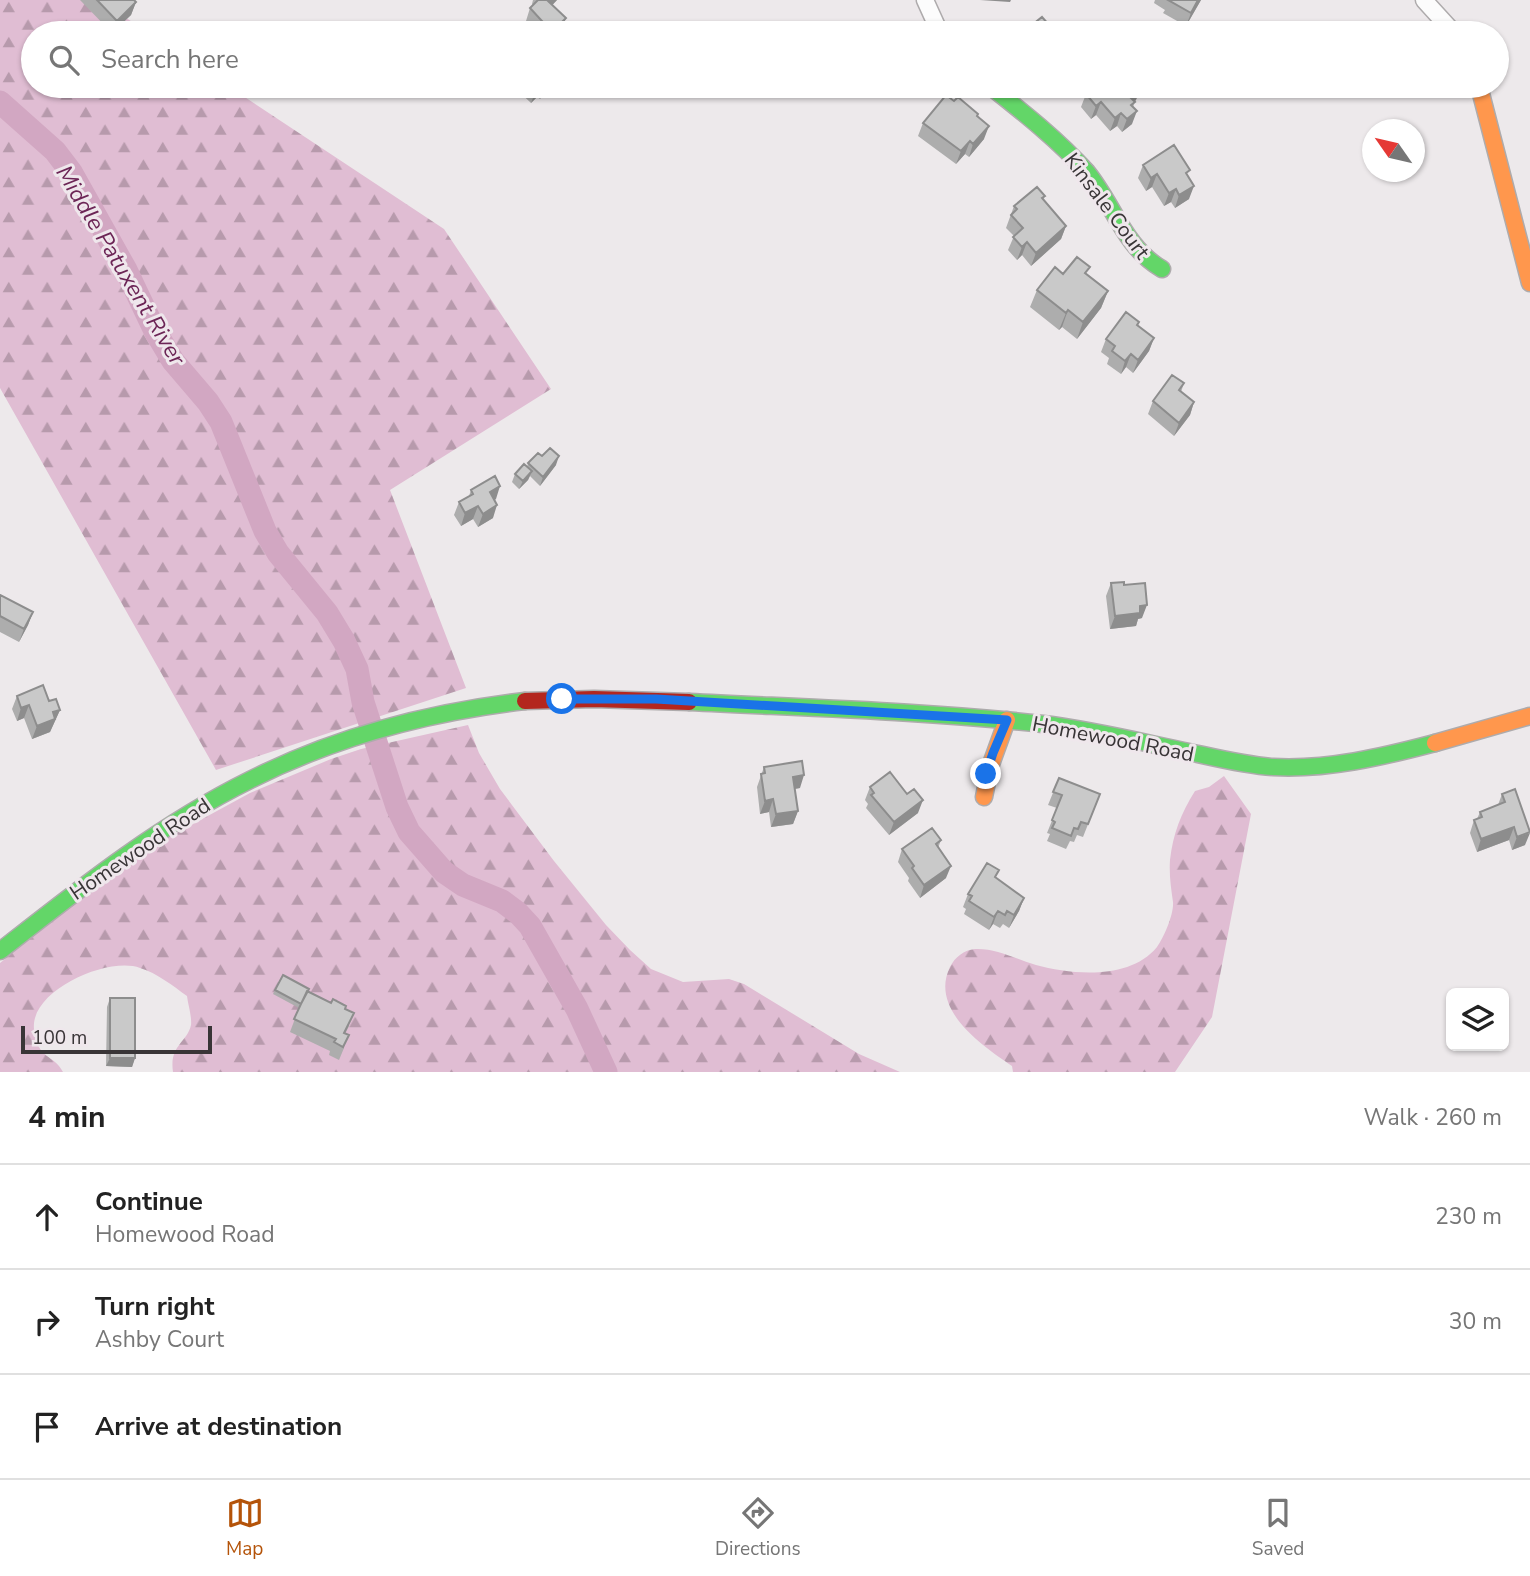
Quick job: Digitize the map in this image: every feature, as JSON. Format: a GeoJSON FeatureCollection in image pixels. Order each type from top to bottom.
{"type":"FeatureCollection","features":[{"type":"Feature","properties":{"kind":"street"},"geometry":{"type":"LineString","coordinates":[[925,0],[935,21]]}},
{"type":"Feature","properties":{"kind":"street"},"geometry":{"type":"LineString","coordinates":[[1424,0],[1443,21]]}},
{"type":"Feature","properties":{"kind":"street","name":"Kinsale Court"},"geometry":{"type":"LineString","coordinates":[[1005,98],[1046,132],[1082,168],[1109,203],[1136,253],[1162,269]]}},
{"type":"Feature","properties":{"kind":"street"},"geometry":{"type":"LineString","coordinates":[[1482,98],[1530,284]]}},
{"type":"Feature","properties":{"kind":"street","name":"Homewood Road"},"geometry":{"type":"LineString","coordinates":[[0,951],[154,834],[199,806],[291,760],[396,726],[482,707],[562,699],[656,699],[1007,720],[1067,727],[1216,758],[1283,767],[1342,764],[1384,756],[1530,716]]}},
{"type":"Feature","properties":{"kind":"street"},"geometry":{"type":"LineString","coordinates":[[984,796],[986,774],[1007,720]]}},
{"type":"Feature","properties":{"kind":"green space"},"geometry":{"type":"Polygon","coordinates":[[[0,0],[99,0],[131,21],[21,21],[21,98],[246,98],[444,229],[551,389],[390,490],[466,688],[216,770],[0,388],[0,0]]]}},
{"type":"Feature","properties":{"kind":"green space"},"geometry":{"type":"Polygon","coordinates":[[[468,725],[479,753],[500,789],[554,861],[606,925],[651,969],[683,982],[729,979],[744,984],[859,1054],[900,1072],[173,1072],[172,1063],[176,1050],[191,1025],[187,996],[153,973],[126,966],[110,967],[74,979],[45,1001],[36,1015],[34,1029],[39,1046],[63,1072],[0,1072],[0,963],[101,883],[158,843],[250,793],[361,749],[468,725]]]}},
{"type":"Feature","properties":{"kind":"green space"},"geometry":{"type":"Polygon","coordinates":[[[1224,776],[1251,814],[1212,1017],[1175,1072],[1013,1072],[1012,1066],[974,1037],[953,1012],[945,983],[952,963],[964,952],[975,949],[998,952],[1036,965],[1083,972],[1117,970],[1146,958],[1160,943],[1172,913],[1170,860],[1173,841],[1182,816],[1195,791],[1209,787],[1224,776]]]}},
{"type":"Feature","properties":{"kind":"building"},"geometry":{"type":"Polygon","coordinates":[[[97,0],[134,0],[136,2],[117,21],[97,0]]]}},
{"type":"Feature","properties":{"kind":"building"},"geometry":{"type":"Polygon","coordinates":[[[538,0],[549,0],[566,18],[563,21],[542,21],[530,8],[538,0]]]}},
{"type":"Feature","properties":{"kind":"building"},"geometry":{"type":"Polygon","coordinates":[[[1168,0],[1198,0],[1191,13],[1168,0]]]}},
{"type":"Feature","properties":{"kind":"building"},"geometry":{"type":"Polygon","coordinates":[[[944,98],[954,101],[959,98],[989,126],[973,144],[970,141],[961,151],[923,123],[944,98]]]}},
{"type":"Feature","properties":{"kind":"building"},"geometry":{"type":"Polygon","coordinates":[[[1089,98],[1131,98],[1135,102],[1131,105],[1137,111],[1127,119],[1121,113],[1115,118],[1101,102],[1096,106],[1089,98]]]}},
{"type":"Feature","properties":{"kind":"building"},"geometry":{"type":"Polygon","coordinates":[[[1174,145],[1190,170],[1186,173],[1194,186],[1179,195],[1176,189],[1169,193],[1157,174],[1151,178],[1143,165],[1174,145]]]}},
{"type":"Feature","properties":{"kind":"building"},"geometry":{"type":"Polygon","coordinates":[[[1037,187],[1045,196],[1042,198],[1066,226],[1036,253],[1027,242],[1022,247],[1013,237],[1023,228],[1011,215],[1017,209],[1014,206],[1037,187]]]}},
{"type":"Feature","properties":{"kind":"building"},"geometry":{"type":"Polygon","coordinates":[[[1077,257],[1090,267],[1085,273],[1108,291],[1083,322],[1068,310],[1066,313],[1037,290],[1055,267],[1063,274],[1077,257]]]}},
{"type":"Feature","properties":{"kind":"building"},"geometry":{"type":"Polygon","coordinates":[[[1126,312],[1154,338],[1138,360],[1131,354],[1125,361],[1112,351],[1115,346],[1106,339],[1126,312]]]}},
{"type":"Feature","properties":{"kind":"building"},"geometry":{"type":"Polygon","coordinates":[[[1172,375],[1184,383],[1179,390],[1194,402],[1179,423],[1153,401],[1172,375]]]}},
{"type":"Feature","properties":{"kind":"building"},"geometry":{"type":"Polygon","coordinates":[[[550,448],[559,456],[543,477],[528,463],[538,453],[542,456],[550,448]]]}},
{"type":"Feature","properties":{"kind":"building"},"geometry":{"type":"Polygon","coordinates":[[[524,464],[532,471],[523,481],[515,474],[524,464]]]}},
{"type":"Feature","properties":{"kind":"building"},"geometry":{"type":"Polygon","coordinates":[[[495,476],[500,486],[490,492],[497,505],[483,514],[478,506],[465,513],[459,502],[473,494],[471,490],[495,476]]]}},
{"type":"Feature","properties":{"kind":"building"},"geometry":{"type":"Polygon","coordinates":[[[1124,582],[1124,585],[1145,583],[1147,605],[1140,606],[1140,613],[1115,616],[1111,583],[1124,582]]]}},
{"type":"Feature","properties":{"kind":"building"},"geometry":{"type":"Polygon","coordinates":[[[0,595],[33,612],[24,629],[0,616],[0,595]]]}},
{"type":"Feature","properties":{"kind":"building"},"geometry":{"type":"Polygon","coordinates":[[[43,685],[49,701],[56,699],[60,710],[53,712],[55,719],[37,726],[29,705],[21,708],[17,696],[43,685]]]}},
{"type":"Feature","properties":{"kind":"building"},"geometry":{"type":"Polygon","coordinates":[[[802,761],[804,775],[793,777],[798,811],[776,814],[773,799],[765,801],[761,774],[765,773],[764,767],[802,761]]]}},
{"type":"Feature","properties":{"kind":"building"},"geometry":{"type":"Polygon","coordinates":[[[890,772],[907,794],[914,789],[923,800],[894,822],[871,795],[874,793],[870,787],[890,772]]]}},
{"type":"Feature","properties":{"kind":"building"},"geometry":{"type":"Polygon","coordinates":[[[1059,778],[1100,794],[1088,824],[1081,822],[1078,829],[1074,828],[1071,836],[1052,828],[1055,822],[1052,820],[1062,795],[1053,792],[1059,778]]]}},
{"type":"Feature","properties":{"kind":"building"},"geometry":{"type":"Polygon","coordinates":[[[1515,789],[1530,832],[1517,837],[1514,827],[1481,839],[1474,820],[1482,817],[1480,812],[1505,802],[1502,794],[1515,789]]]}},
{"type":"Feature","properties":{"kind":"building"},"geometry":{"type":"Polygon","coordinates":[[[932,828],[941,840],[936,844],[951,866],[924,885],[902,849],[932,828]]]}},
{"type":"Feature","properties":{"kind":"building"},"geometry":{"type":"Polygon","coordinates":[[[987,863],[999,870],[995,877],[1024,898],[1014,915],[1007,911],[1005,915],[998,911],[994,917],[969,901],[972,896],[968,894],[987,863]]]}},
{"type":"Feature","properties":{"kind":"building"},"geometry":{"type":"Polygon","coordinates":[[[283,975],[309,989],[301,1004],[275,990],[283,975]]]}},
{"type":"Feature","properties":{"kind":"building"},"geometry":{"type":"Polygon","coordinates":[[[307,991],[331,1003],[333,999],[354,1013],[344,1033],[349,1035],[343,1047],[334,1042],[336,1039],[294,1019],[307,991]]]}},
{"type":"Feature","properties":{"kind":"building"},"geometry":{"type":"Polygon","coordinates":[[[110,998],[135,998],[135,1058],[110,1058],[110,998]]]}},
{"type":"Feature","properties":{"kind":"waterway","name":"Middle Patuxent River"},"geometry":{"type":"LineString","coordinates":[[0,102],[55,151],[71,172],[126,270],[155,331],[173,361],[208,402],[221,422],[265,531],[278,553],[327,613],[344,641],[357,669],[363,702],[397,807],[409,832],[444,872],[463,885],[502,901],[530,926],[577,1009],[606,1072]]}},
{"type":"Feature","properties":{"kind":"traffic: fast"},"geometry":{"type":"LineString","coordinates":[[1005,98],[1076,160],[1087,172],[1138,249],[1162,269]]}},
{"type":"Feature","properties":{"kind":"traffic: fast"},"geometry":{"type":"LineString","coordinates":[[0,951],[152,838],[250,780],[315,751],[384,728],[454,712],[525,701]]}},
{"type":"Feature","properties":{"kind":"traffic: fast"},"geometry":{"type":"LineString","coordinates":[[689,702],[911,713],[1043,724],[1273,767],[1314,766],[1375,758],[1435,743]]}},
{"type":"Feature","properties":{"kind":"traffic: slow"},"geometry":{"type":"LineString","coordinates":[[1482,98],[1530,283]]}},
{"type":"Feature","properties":{"kind":"traffic: slow"},"geometry":{"type":"LineString","coordinates":[[1435,743],[1530,716]]}},
{"type":"Feature","properties":{"kind":"traffic: slow"},"geometry":{"type":"LineString","coordinates":[[984,797],[990,767],[1007,720]]}},
{"type":"Feature","properties":{"kind":"traffic: jam"},"geometry":{"type":"LineString","coordinates":[[525,701],[594,699],[689,702]]}},
{"type":"Feature","properties":{"kind":"route"},"geometry":{"type":"LineString","coordinates":[[562,699],[656,699],[1007,720],[986,774]]}}]}
